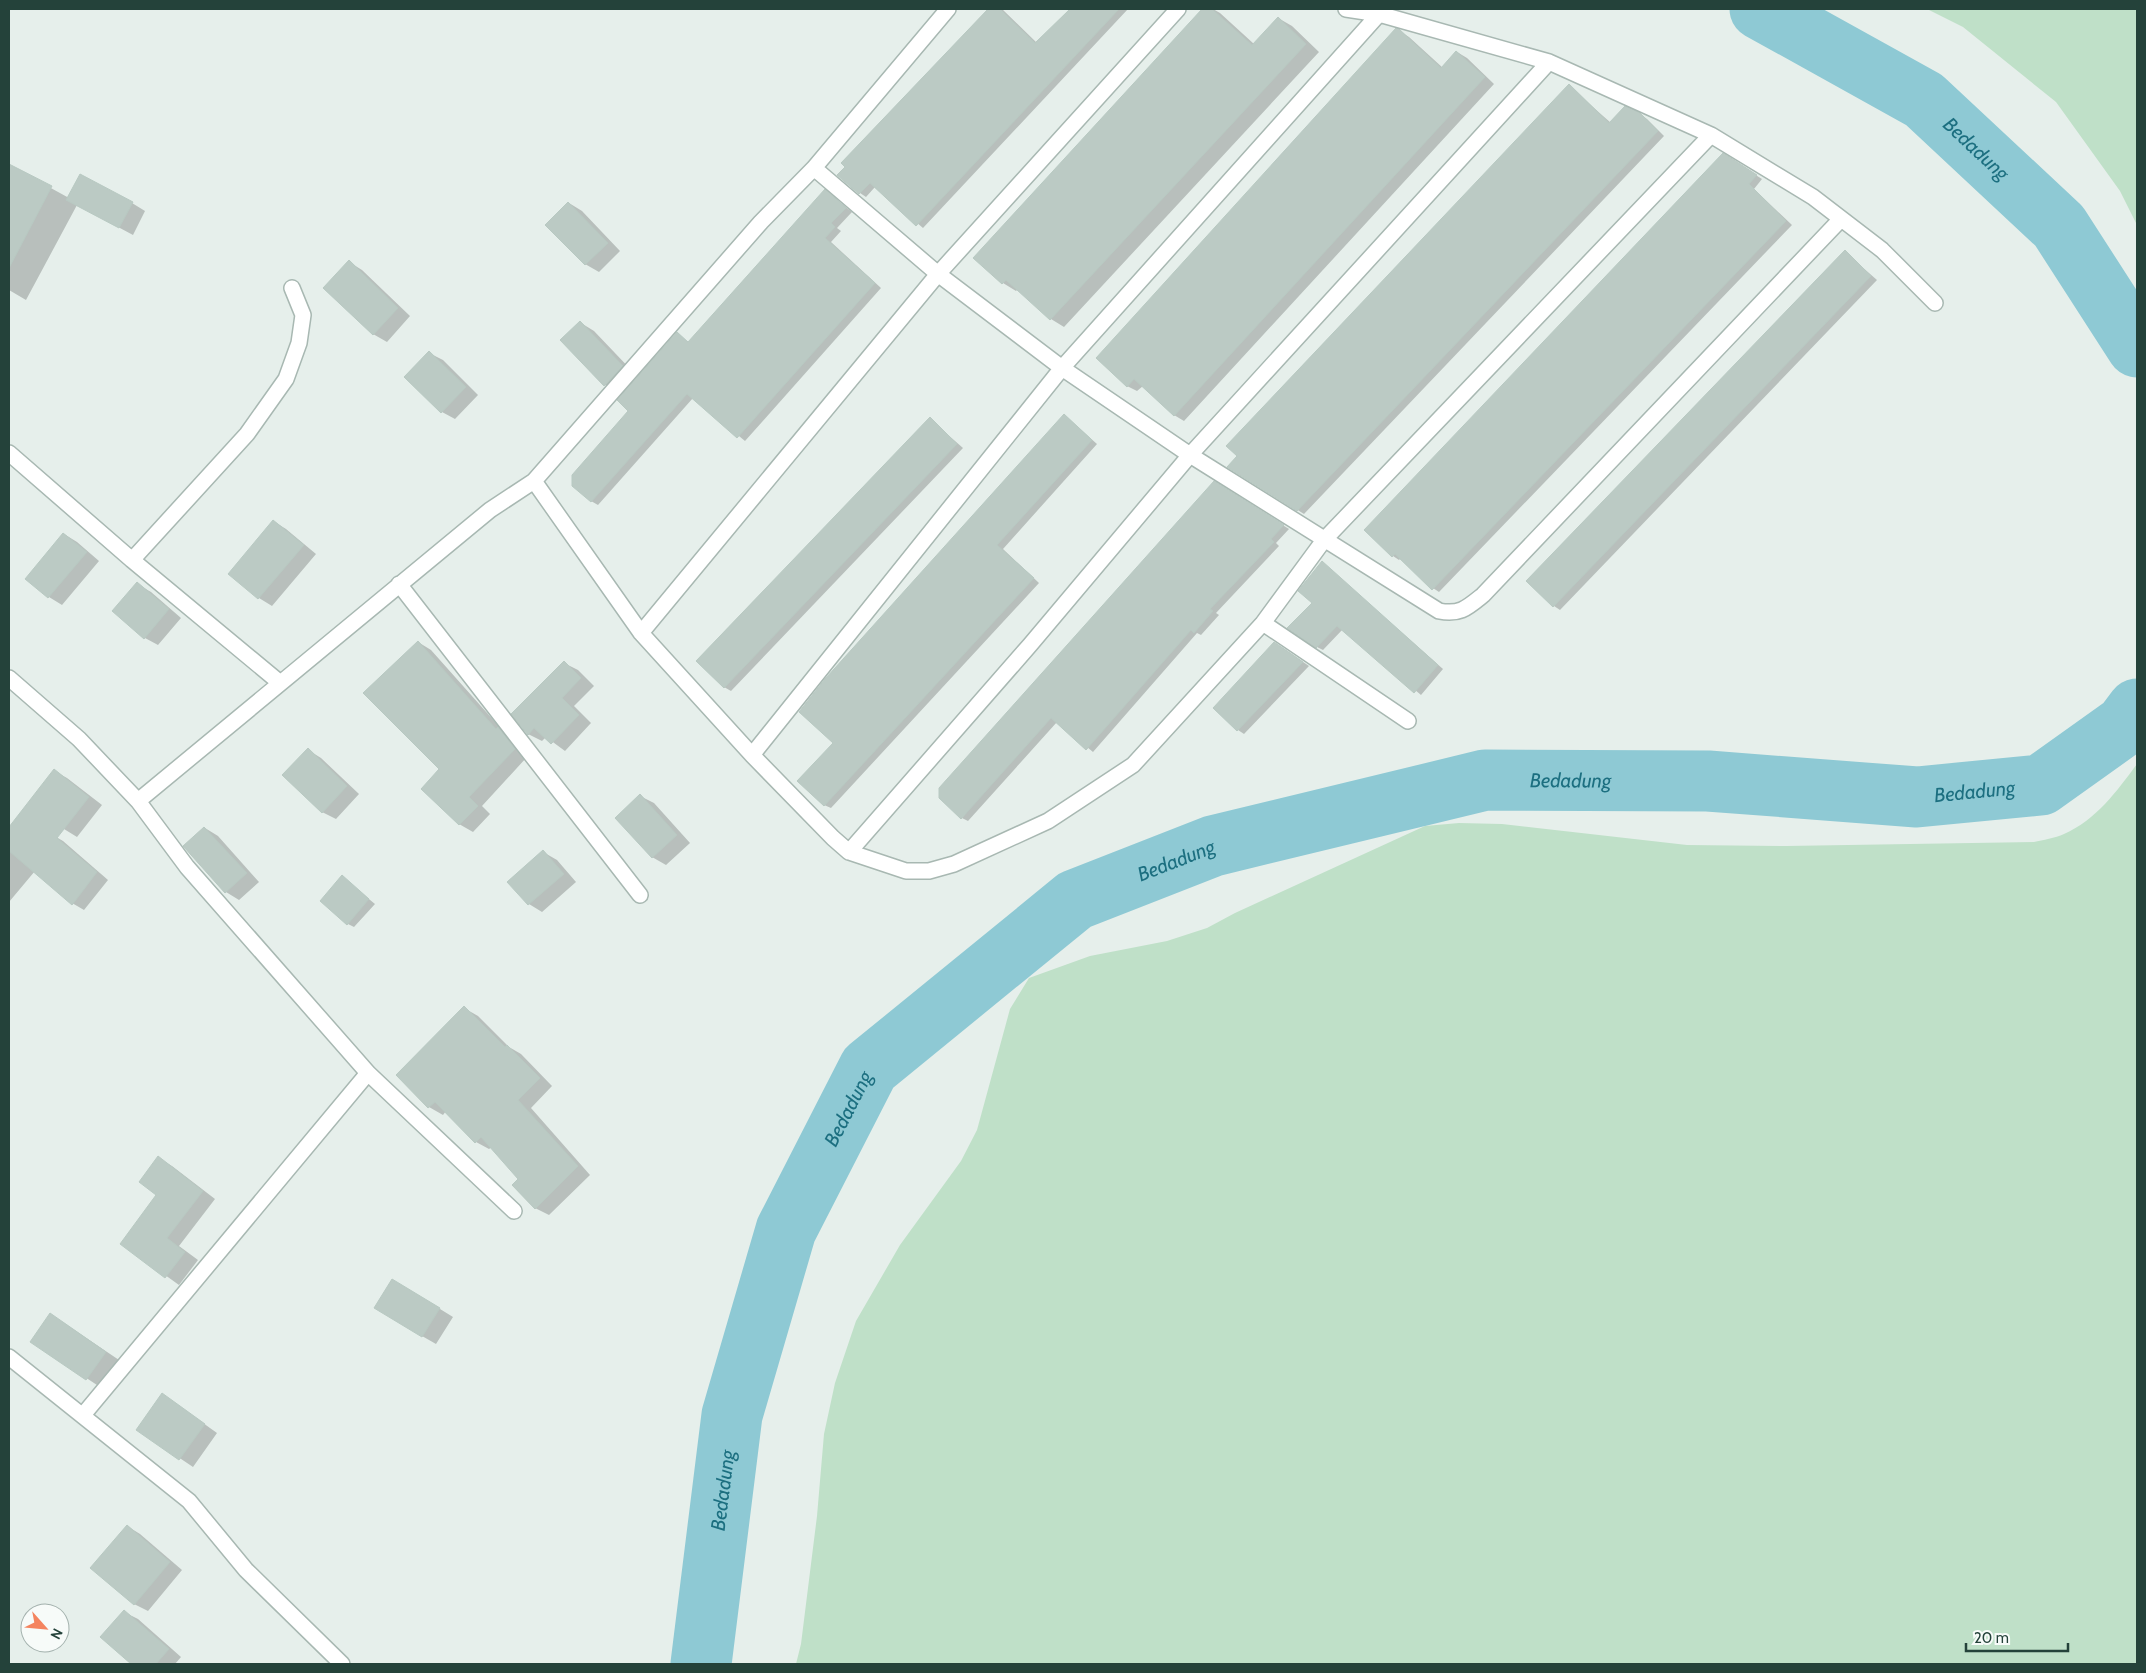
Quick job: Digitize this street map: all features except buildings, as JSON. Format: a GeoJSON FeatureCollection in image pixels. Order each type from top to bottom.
{"type":"FeatureCollection","features":[{"type":"Feature","properties":{"kind":"street"},"geometry":{"type":"LineString","coordinates":[[138,801],[490,510],[534,481],[761,222],[814,168],[948,9]]}},
{"type":"Feature","properties":{"kind":"street"},"geometry":{"type":"LineString","coordinates":[[641,633],[938,274],[1178,9]]}},
{"type":"Feature","properties":{"kind":"street"},"geometry":{"type":"LineString","coordinates":[[1346,9],[1379,14],[1549,62],[1711,135],[1813,197],[1882,250],[1934,302]]}},
{"type":"Feature","properties":{"kind":"street"},"geometry":{"type":"LineString","coordinates":[[752,755],[1062,368],[1379,14]]}},
{"type":"Feature","properties":{"kind":"street"},"geometry":{"type":"LineString","coordinates":[[849,852],[1018,660],[1190,455],[1549,62]]}},
{"type":"Feature","properties":{"kind":"street"},"geometry":{"type":"LineString","coordinates":[[534,481],[641,633],[752,755],[833,838],[849,852],[906,871],[929,871],[954,864],[1048,821],[1133,766],[1263,623],[1324,540],[1711,135]]}},
{"type":"Feature","properties":{"kind":"street"},"geometry":{"type":"LineString","coordinates":[[814,168],[938,274],[1062,368],[1190,455],[1324,540],[1439,611],[1452,613],[1467,608],[1490,588],[1841,219]]}},
{"type":"Feature","properties":{"kind":"street"},"geometry":{"type":"LineString","coordinates":[[132,560],[247,434],[286,379],[299,343],[303,315],[292,288]]}},
{"type":"Feature","properties":{"kind":"street"},"geometry":{"type":"LineString","coordinates":[[9,453],[132,560],[280,682]]}},
{"type":"Feature","properties":{"kind":"street"},"geometry":{"type":"LineString","coordinates":[[399,584],[640,895]]}},
{"type":"Feature","properties":{"kind":"street"},"geometry":{"type":"LineString","coordinates":[[1263,623],[1408,721]]}},
{"type":"Feature","properties":{"kind":"street"},"geometry":{"type":"LineString","coordinates":[[9,678],[79,739],[138,801],[187,867],[368,1073],[514,1211]]}},
{"type":"Feature","properties":{"kind":"street"},"geometry":{"type":"LineString","coordinates":[[83,1415],[368,1073]]}},
{"type":"Feature","properties":{"kind":"street"},"geometry":{"type":"LineString","coordinates":[[9,1357],[189,1501],[246,1570],[342,1664]]}},
{"type":"Feature","properties":{"kind":"green space"},"geometry":{"type":"Polygon","coordinates":[[[1927,9],[2137,9],[2137,225],[2120,191],[2056,102],[1963,27],[1927,9]]]}},
{"type":"Feature","properties":{"kind":"green space"},"geometry":{"type":"Polygon","coordinates":[[[2137,764],[2137,1664],[796,1664],[801,1644],[817,1516],[824,1434],[835,1383],[856,1321],[900,1245],[961,1161],[977,1130],[1010,1009],[1029,978],[1090,956],[1167,941],[1207,928],[1235,913],[1425,826],[1459,823],[1502,824],[1687,845],[1786,846],[2034,842],[2064,834],[2086,821],[2114,794],[2137,764]]]}},
{"type":"Feature","properties":{"kind":"waterway","name":"Bedadung"},"geometry":{"type":"LineString","coordinates":[[1760,9],[1924,100],[2059,226],[2137,347]]}},
{"type":"Feature","properties":{"kind":"waterway","name":"Bedadung"},"geometry":{"type":"LineString","coordinates":[[701,1664],[732,1415],[786,1230],[869,1068],[1075,900],[1213,846],[1485,780],[1708,781],[1917,797],[2041,785],[2125,725],[2137,709]]}}]}
